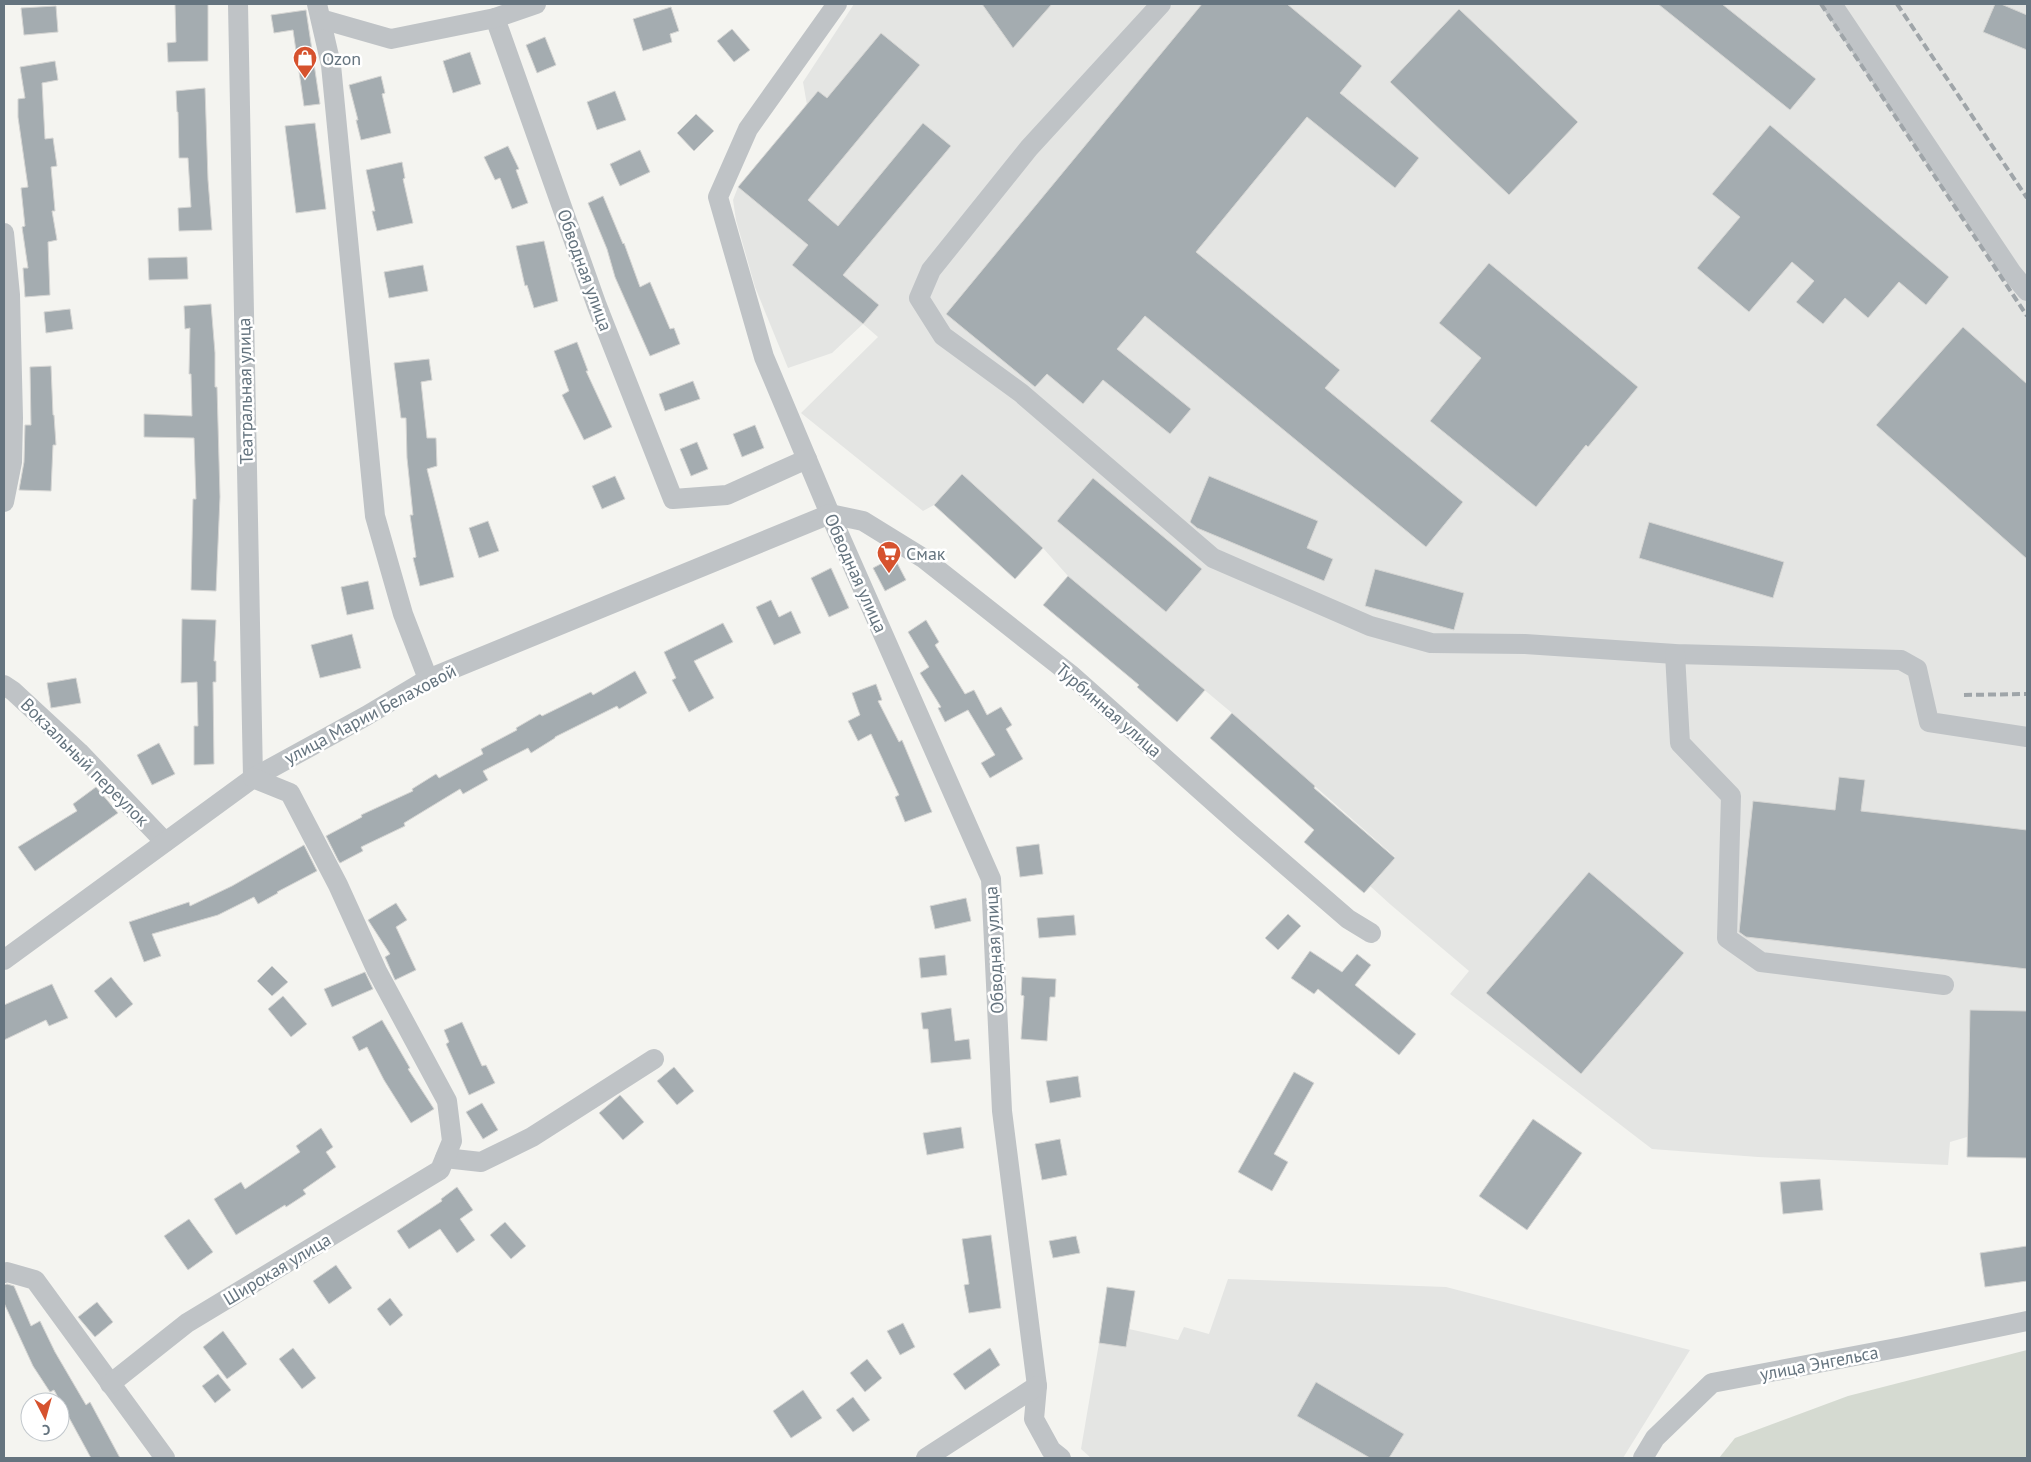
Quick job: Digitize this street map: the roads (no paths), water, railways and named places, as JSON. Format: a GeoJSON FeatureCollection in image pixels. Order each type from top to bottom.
{"type":"FeatureCollection","features":[{"type":"Feature","properties":{"kind":"street","name":"Театральная улица"},"geometry":{"type":"LineString","coordinates":[[238,4],[253,778]]}},
{"type":"Feature","properties":{"kind":"street"},"geometry":{"type":"LineString","coordinates":[[319,11],[391,39],[495,18],[536,4]]}},
{"type":"Feature","properties":{"kind":"street","name":"Обводная улица"},"geometry":{"type":"LineString","coordinates":[[837,4],[748,129],[718,197],[764,357],[830,514],[991,879],[1002,1110],[1037,1386],[1034,1419],[1051,1450],[1061,1458]]}},
{"type":"Feature","properties":{"kind":"street"},"geometry":{"type":"LineString","coordinates":[[1161,4],[1029,148],[931,270],[920,298],[943,336],[1021,392],[1213,558],[1370,626],[1431,643],[1525,644],[1675,654],[1901,660],[1917,669],[1929,722],[2027,737]]}},
{"type":"Feature","properties":{"kind":"street"},"geometry":{"type":"LineString","coordinates":[[1832,4],[2012,273],[2027,291]]}},
{"type":"Feature","properties":{"kind":"street"},"geometry":{"type":"LineString","coordinates":[[319,11],[331,66],[375,516],[403,614],[428,679]]}},
{"type":"Feature","properties":{"kind":"street","name":"Обводная улица"},"geometry":{"type":"LineString","coordinates":[[495,18],[597,306],[674,499],[727,495],[807,459]]}},
{"type":"Feature","properties":{"kind":"street"},"geometry":{"type":"LineString","coordinates":[[4,233],[10,295],[13,418],[12,462],[4,502]]}},
{"type":"Feature","properties":{"kind":"street","name":"улица Марии Белаховой"},"geometry":{"type":"LineString","coordinates":[[4,960],[253,778],[366,716],[428,679],[830,514]]}},
{"type":"Feature","properties":{"kind":"street","name":"Турбинная улица"},"geometry":{"type":"LineString","coordinates":[[830,514],[863,521],[930,564],[1070,674],[1348,919],[1371,933]]}},
{"type":"Feature","properties":{"kind":"street"},"geometry":{"type":"LineString","coordinates":[[1675,654],[1680,743],[1732,796],[1727,938],[1761,962],[1944,985]]}},
{"type":"Feature","properties":{"kind":"street","name":"Вокзальный переулок"},"geometry":{"type":"LineString","coordinates":[[4,684],[14,691],[79,752],[165,842]]}},
{"type":"Feature","properties":{"kind":"street"},"geometry":{"type":"LineString","coordinates":[[253,778],[290,793],[338,885],[377,970],[447,1101],[452,1141],[445,1158],[480,1162],[532,1137],[654,1059]]}},
{"type":"Feature","properties":{"kind":"street","name":"Широкая улица"},"geometry":{"type":"LineString","coordinates":[[110,1384],[187,1323],[440,1170],[445,1158]]}},
{"type":"Feature","properties":{"kind":"street"},"geometry":{"type":"LineString","coordinates":[[4,1273],[7,1272],[34,1280],[164,1458]]}},
{"type":"Feature","properties":{"kind":"street","name":"улица Энгельса"},"geometry":{"type":"LineString","coordinates":[[1643,1458],[1656,1438],[1712,1383],[2027,1321]]}},
{"type":"Feature","properties":{"kind":"street"},"geometry":{"type":"LineString","coordinates":[[926,1458],[1037,1386]]}},
{"type":"Feature","properties":{"kind":"railway"},"geometry":{"type":"LineString","coordinates":[[1821,4],[2027,316]]}},
{"type":"Feature","properties":{"kind":"railway"},"geometry":{"type":"LineString","coordinates":[[1897,4],[2027,198]]}},
{"type":"Feature","properties":{"kind":"railway"},"geometry":{"type":"LineString","coordinates":[[1964,695],[2027,694]]}},
{"type":"Feature","properties":{"kind":"place","name":"Ozon"},"geometry":{"type":"Point","coordinates":[305,79]}},
{"type":"Feature","properties":{"kind":"place","name":"Смак"},"geometry":{"type":"Point","coordinates":[889,574]}}]}
